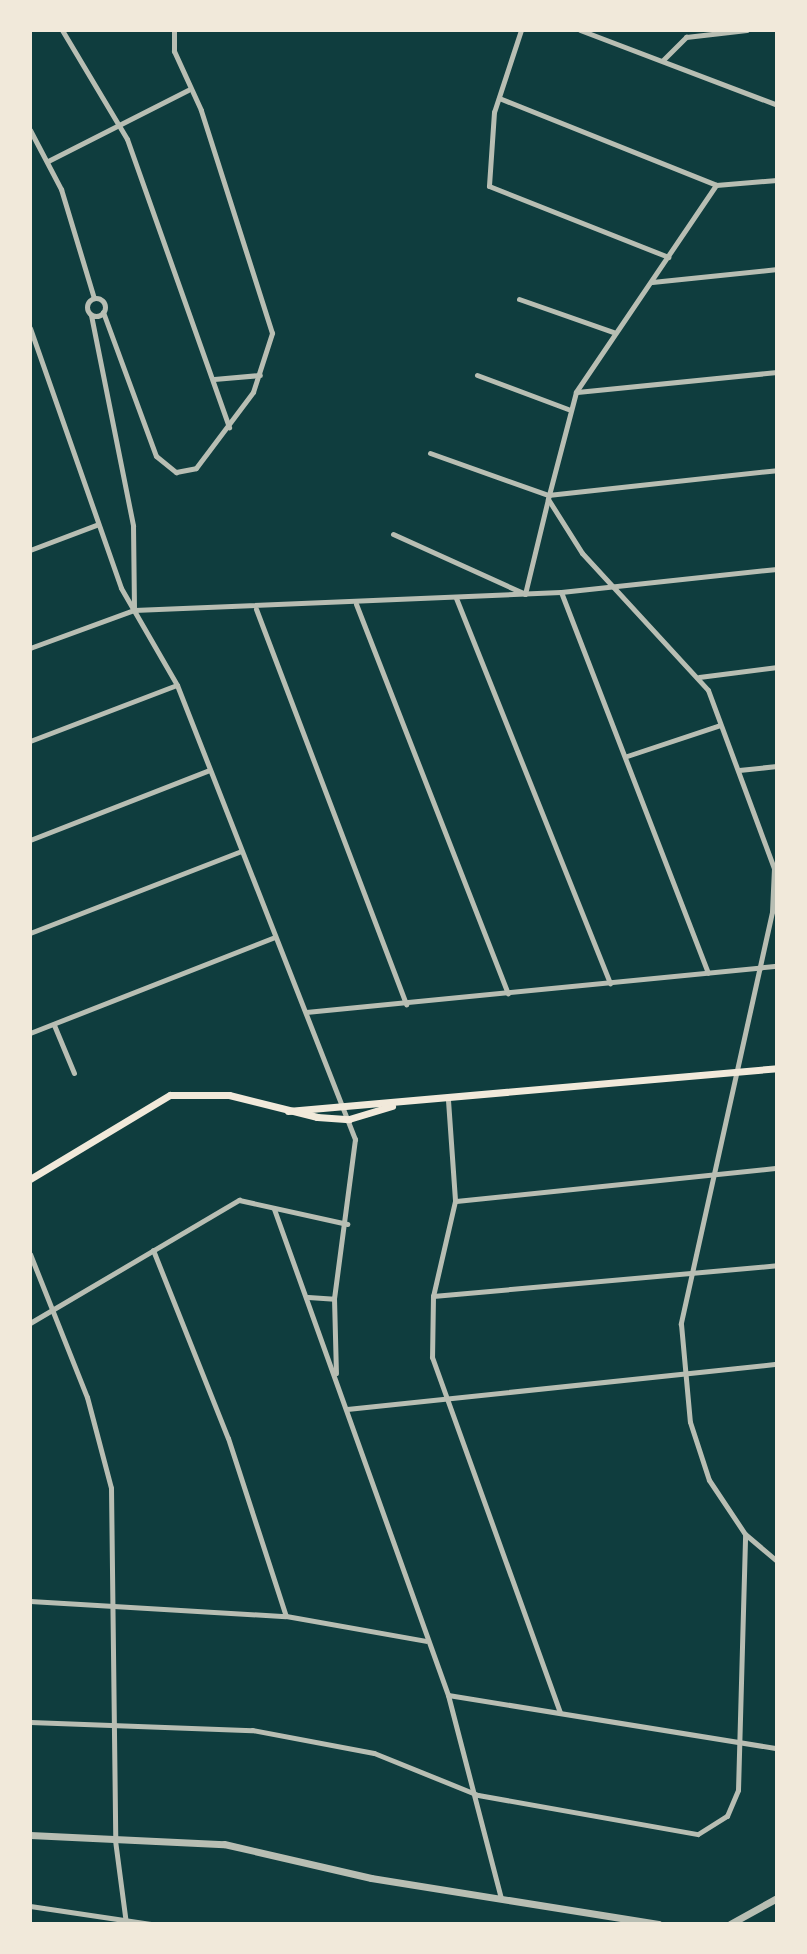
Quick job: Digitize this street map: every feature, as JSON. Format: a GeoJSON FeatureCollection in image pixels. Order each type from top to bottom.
{"type":"FeatureCollection","features":[{"type":"Feature","properties":{"kind":"main road"},"geometry":{"type":"LineString","coordinates":[[288,1111],[342,1102],[394,1105],[777,1068]]}},
{"type":"Feature","properties":{"kind":"main road"},"geometry":{"type":"LineString","coordinates":[[30,1179],[159,1098],[229,1095],[288,1111],[349,1119],[394,1105]]}},
{"type":"Feature","properties":{"kind":"street"},"geometry":{"type":"LineString","coordinates":[[62,30],[118,121],[229,427]]}},
{"type":"Feature","properties":{"kind":"street"},"geometry":{"type":"LineString","coordinates":[[30,130],[48,161],[94,298],[104,304],[103,312],[156,456],[176,472],[201,464],[229,427],[261,375],[271,345],[270,313],[188,90],[174,30]]}},
{"type":"Feature","properties":{"kind":"street"},"geometry":{"type":"LineString","coordinates":[[521,30],[499,98],[485,173],[492,191],[668,257]]}},
{"type":"Feature","properties":{"kind":"street"},"geometry":{"type":"LineString","coordinates":[[580,30],[777,105]]}},
{"type":"Feature","properties":{"kind":"street"},"geometry":{"type":"LineString","coordinates":[[663,60],[686,37],[747,30]]}},
{"type":"Feature","properties":{"kind":"street"},"geometry":{"type":"LineString","coordinates":[[48,161],[118,121],[188,90]]}},
{"type":"Feature","properties":{"kind":"street"},"geometry":{"type":"LineString","coordinates":[[499,98],[716,185],[777,180]]}},
{"type":"Feature","properties":{"kind":"street"},"geometry":{"type":"LineString","coordinates":[[525,594],[568,409],[613,332],[651,282],[716,185]]}},
{"type":"Feature","properties":{"kind":"street"},"geometry":{"type":"LineString","coordinates":[[651,282],[777,269]]}},
{"type":"Feature","properties":{"kind":"street"},"geometry":{"type":"LineString","coordinates":[[94,298],[87,308],[91,315],[133,526],[134,610]]}},
{"type":"Feature","properties":{"kind":"street"},"geometry":{"type":"LineString","coordinates":[[519,299],[613,332]]}},
{"type":"Feature","properties":{"kind":"street"},"geometry":{"type":"LineString","coordinates":[[91,315],[103,312]]}},
{"type":"Feature","properties":{"kind":"street"},"geometry":{"type":"LineString","coordinates":[[30,328],[96,525],[134,610],[177,685],[349,1119],[357,1159],[334,1298],[336,1373]]}},
{"type":"Feature","properties":{"kind":"street"},"geometry":{"type":"LineString","coordinates":[[576,392],[777,372]]}},
{"type":"Feature","properties":{"kind":"street"},"geometry":{"type":"LineString","coordinates":[[214,379],[261,375]]}},
{"type":"Feature","properties":{"kind":"street"},"geometry":{"type":"LineString","coordinates":[[477,375],[568,409]]}},
{"type":"Feature","properties":{"kind":"street"},"geometry":{"type":"LineString","coordinates":[[430,453],[548,497],[777,470]]}},
{"type":"Feature","properties":{"kind":"street"},"geometry":{"type":"LineString","coordinates":[[548,497],[616,588],[699,677],[776,868],[739,1073],[685,1277],[682,1372],[700,1460],[745,1534],[777,1561]]}},
{"type":"Feature","properties":{"kind":"street"},"geometry":{"type":"LineString","coordinates":[[30,550],[96,525]]}},
{"type":"Feature","properties":{"kind":"street"},"geometry":{"type":"LineString","coordinates":[[393,534],[525,594]]}},
{"type":"Feature","properties":{"kind":"street"},"geometry":{"type":"LineString","coordinates":[[30,648],[134,610],[256,609],[561,592],[777,569]]}},
{"type":"Feature","properties":{"kind":"street"},"geometry":{"type":"LineString","coordinates":[[561,592],[627,756],[708,973]]}},
{"type":"Feature","properties":{"kind":"street"},"geometry":{"type":"LineString","coordinates":[[456,597],[610,983]]}},
{"type":"Feature","properties":{"kind":"street"},"geometry":{"type":"LineString","coordinates":[[356,604],[508,993]]}},
{"type":"Feature","properties":{"kind":"street"},"geometry":{"type":"LineString","coordinates":[[256,609],[406,1004]]}},
{"type":"Feature","properties":{"kind":"street"},"geometry":{"type":"LineString","coordinates":[[699,677],[777,667]]}},
{"type":"Feature","properties":{"kind":"street"},"geometry":{"type":"LineString","coordinates":[[30,741],[177,685]]}},
{"type":"Feature","properties":{"kind":"street"},"geometry":{"type":"LineString","coordinates":[[627,756],[720,725]]}},
{"type":"Feature","properties":{"kind":"street"},"geometry":{"type":"LineString","coordinates":[[739,770],[777,766]]}},
{"type":"Feature","properties":{"kind":"street"},"geometry":{"type":"LineString","coordinates":[[30,840],[210,770]]}},
{"type":"Feature","properties":{"kind":"street"},"geometry":{"type":"LineString","coordinates":[[30,933],[241,851]]}},
{"type":"Feature","properties":{"kind":"street"},"geometry":{"type":"LineString","coordinates":[[30,1033],[275,937]]}},
{"type":"Feature","properties":{"kind":"street"},"geometry":{"type":"LineString","coordinates":[[306,1012],[777,966]]}},
{"type":"Feature","properties":{"kind":"street"},"geometry":{"type":"LineString","coordinates":[[54,1025],[74,1073]]}},
{"type":"Feature","properties":{"kind":"street"},"geometry":{"type":"LineString","coordinates":[[448,1100],[455,1201],[433,1296],[432,1357],[560,1713]]}},
{"type":"Feature","properties":{"kind":"street"},"geometry":{"type":"LineString","coordinates":[[455,1201],[777,1168]]}},
{"type":"Feature","properties":{"kind":"street"},"geometry":{"type":"LineString","coordinates":[[30,1323],[226,1204],[248,1199],[274,1209],[347,1224]]}},
{"type":"Feature","properties":{"kind":"street"},"geometry":{"type":"LineString","coordinates":[[274,1209],[336,1373],[448,1695],[478,1795],[501,1899]]}},
{"type":"Feature","properties":{"kind":"street"},"geometry":{"type":"LineString","coordinates":[[153,1250],[228,1438],[286,1616]]}},
{"type":"Feature","properties":{"kind":"street"},"geometry":{"type":"LineString","coordinates":[[30,1254],[105,1458],[115,1604],[115,1840],[127,1922]]}},
{"type":"Feature","properties":{"kind":"street"},"geometry":{"type":"LineString","coordinates":[[433,1296],[685,1277],[777,1265]]}},
{"type":"Feature","properties":{"kind":"street"},"geometry":{"type":"LineString","coordinates":[[307,1297],[334,1298]]}},
{"type":"Feature","properties":{"kind":"street"},"geometry":{"type":"LineString","coordinates":[[347,1409],[447,1401],[682,1372],[777,1364]]}},
{"type":"Feature","properties":{"kind":"street"},"geometry":{"type":"LineString","coordinates":[[30,1722],[114,1722],[252,1730],[360,1750],[478,1795],[698,1834],[720,1824],[734,1805],[741,1743],[745,1534]]}},
{"type":"Feature","properties":{"kind":"street"},"geometry":{"type":"LineString","coordinates":[[30,1601],[286,1616],[427,1641]]}},
{"type":"Feature","properties":{"kind":"street"},"geometry":{"type":"LineString","coordinates":[[448,1695],[777,1748]]}},
{"type":"Feature","properties":{"kind":"street"},"geometry":{"type":"LineString","coordinates":[[30,1835],[224,1844],[501,1899],[658,1924]]}},
{"type":"Feature","properties":{"kind":"street"},"geometry":{"type":"LineString","coordinates":[[730,1924],[777,1898]]}},
{"type":"Feature","properties":{"kind":"street"},"geometry":{"type":"LineString","coordinates":[[30,1906],[151,1924]]}},
{"type":"Feature","properties":{"kind":"street"},"geometry":{"type":"LineString","coordinates":[[589,1924],[590,1914]]}}]}
